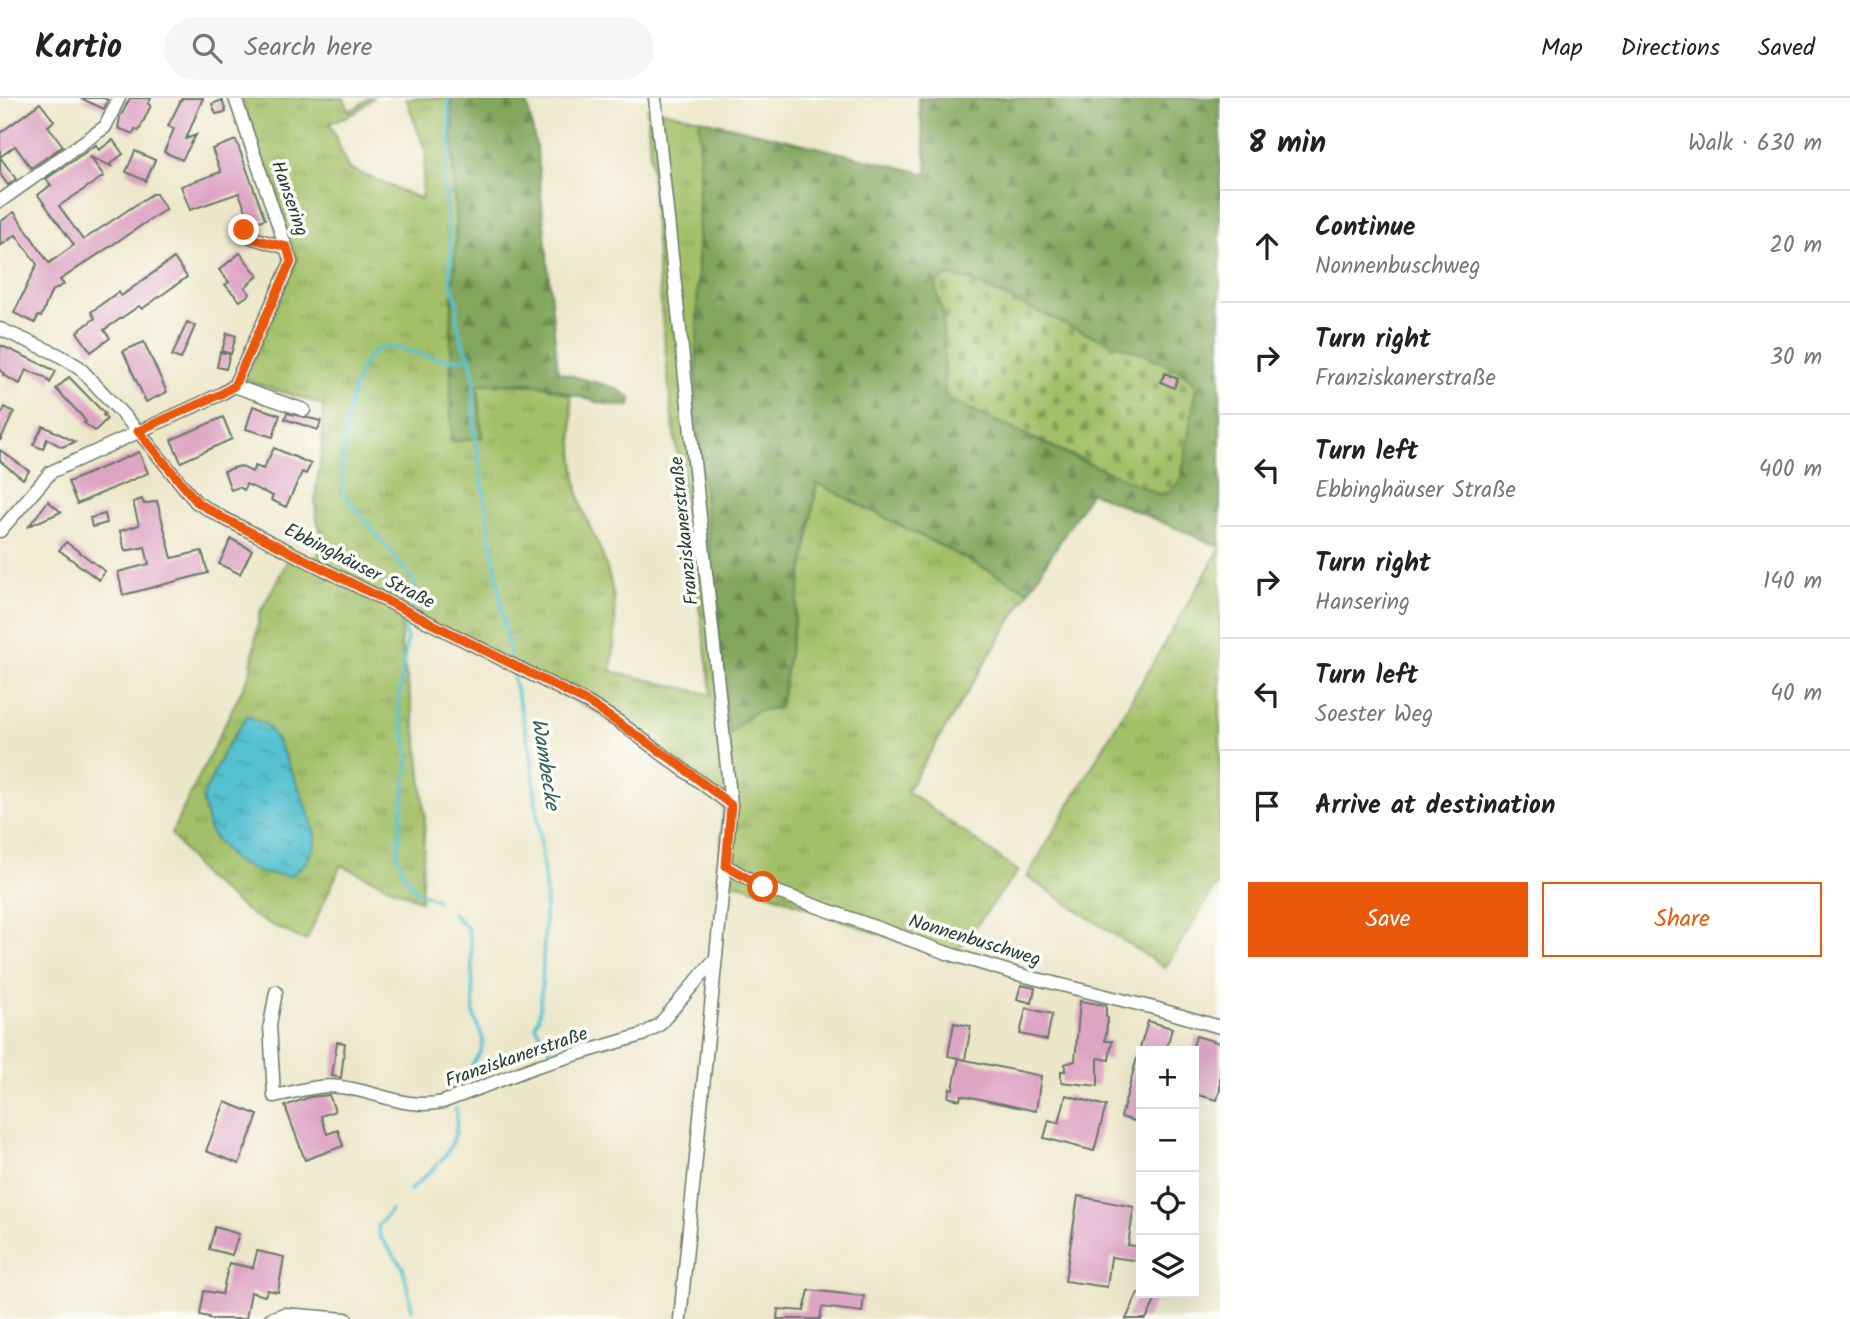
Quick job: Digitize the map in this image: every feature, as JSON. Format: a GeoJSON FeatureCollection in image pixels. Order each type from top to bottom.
{"type":"FeatureCollection","features":[{"type":"Feature","properties":{"kind":"street"},"geometry":{"type":"LineString","coordinates":[[0,201],[105,127],[119,98]]}},
{"type":"Feature","properties":{"kind":"street","name":"Hansering"},"geometry":{"type":"LineString","coordinates":[[234,386],[291,262],[235,98]]}},
{"type":"Feature","properties":{"kind":"street","name":"Franziskanerstraße"},"geometry":{"type":"LineString","coordinates":[[655,98],[731,805],[680,1319]]}},
{"type":"Feature","properties":{"kind":"street"},"geometry":{"type":"LineString","coordinates":[[244,230],[253,239],[287,247]]}},
{"type":"Feature","properties":{"kind":"street","name":"Ebbinghäuser Straße"},"geometry":{"type":"LineString","coordinates":[[0,329],[57,354],[79,367],[138,431],[197,502],[223,518],[589,703],[731,805]]}},
{"type":"Feature","properties":{"kind":"street"},"geometry":{"type":"LineString","coordinates":[[0,531],[51,472],[234,386],[304,410]]}},
{"type":"Feature","properties":{"kind":"street","name":"Nonnenbuschweg"},"geometry":{"type":"LineString","coordinates":[[726,866],[763,887],[947,953],[1220,1027]]}},
{"type":"Feature","properties":{"kind":"street","name":"Franziskanerstraße"},"geometry":{"type":"LineString","coordinates":[[276,992],[270,1025],[274,1096],[318,1087],[339,1087],[406,1104],[428,1105],[587,1050],[625,1042],[659,1025],[715,959]]}},
{"type":"Feature","properties":{"kind":"street"},"geometry":{"type":"LineString","coordinates":[[270,1319],[284,1314],[346,1319]]}},
{"type":"Feature","properties":{"kind":"green space"},"geometry":{"type":"Polygon","coordinates":[[[241,98],[344,98],[349,111],[368,98],[373,98],[355,113],[330,123],[348,168],[421,199],[426,153],[406,98],[451,98],[456,238],[451,323],[477,384],[542,385],[571,396],[578,491],[606,565],[613,595],[615,639],[611,671],[712,695],[672,418],[659,286],[647,108],[700,119],[696,414],[730,735],[751,714],[780,708],[817,483],[1029,591],[907,791],[1018,871],[950,960],[773,895],[743,885],[718,881],[724,806],[599,713],[402,612],[401,645],[418,744],[425,818],[421,901],[341,865],[306,941],[253,916],[203,876],[171,834],[250,673],[260,612],[287,562],[294,559],[315,567],[323,536],[315,506],[323,405],[245,380],[297,259],[241,98]]]}},
{"type":"Feature","properties":{"kind":"green space"},"geometry":{"type":"Polygon","coordinates":[[[451,98],[526,98],[537,151],[558,372],[616,388],[631,398],[630,406],[597,402],[536,384],[478,384],[482,438],[451,442],[451,323],[456,238],[451,98]]]}},
{"type":"Feature","properties":{"kind":"green space"},"geometry":{"type":"Polygon","coordinates":[[[918,98],[1220,98],[1220,547],[1091,492],[1029,591],[817,483],[780,708],[751,714],[729,736],[696,414],[700,119],[928,174],[918,98]],[[968,280],[936,291],[943,314],[945,394],[950,400],[1086,463],[1182,476],[1196,387],[1189,379],[1153,358],[1084,332],[968,280]]]}},
{"type":"Feature","properties":{"kind":"green space"},"geometry":{"type":"Polygon","coordinates":[[[950,276],[968,280],[1084,332],[1153,358],[1189,378],[1196,386],[1182,476],[1172,491],[1158,494],[950,400],[945,394],[943,314],[936,291],[938,281],[950,276]]]}},
{"type":"Feature","properties":{"kind":"green space"},"geometry":{"type":"Polygon","coordinates":[[[1220,549],[1220,880],[1165,968],[1027,877],[1220,549]]]}},
{"type":"Feature","properties":{"kind":"water"},"geometry":{"type":"Polygon","coordinates":[[[247,716],[267,726],[273,734],[297,783],[314,832],[314,847],[303,865],[291,876],[260,873],[233,860],[210,832],[202,798],[225,749],[247,716]]]}},
{"type":"Feature","properties":{"kind":"building"},"geometry":{"type":"Polygon","coordinates":[[[80,98],[104,98],[108,100],[104,109],[80,98]]]}},
{"type":"Feature","properties":{"kind":"building"},"geometry":{"type":"Polygon","coordinates":[[[130,98],[151,98],[148,104],[151,105],[139,131],[135,129],[133,134],[118,128],[120,117],[130,98]]]}},
{"type":"Feature","properties":{"kind":"building"},"geometry":{"type":"Polygon","coordinates":[[[182,98],[203,98],[186,139],[196,135],[182,160],[164,152],[174,129],[168,126],[182,98]]]}},
{"type":"Feature","properties":{"kind":"building"},"geometry":{"type":"Polygon","coordinates":[[[222,100],[226,112],[216,114],[212,104],[222,100]]]}},
{"type":"Feature","properties":{"kind":"building"},"geometry":{"type":"Polygon","coordinates":[[[40,103],[54,121],[48,126],[63,146],[31,168],[15,146],[0,157],[0,133],[40,103]]]}},
{"type":"Feature","properties":{"kind":"building"},"geometry":{"type":"Polygon","coordinates":[[[113,140],[123,154],[110,164],[111,166],[90,157],[104,176],[59,206],[83,240],[152,194],[156,194],[166,209],[60,280],[64,284],[51,292],[41,317],[38,316],[35,323],[14,313],[37,264],[16,235],[0,246],[0,222],[14,212],[49,263],[74,245],[38,195],[51,185],[46,179],[96,145],[99,150],[113,140]]]}},
{"type":"Feature","properties":{"kind":"building"},"geometry":{"type":"Polygon","coordinates":[[[236,140],[265,219],[251,224],[239,193],[190,210],[181,186],[221,172],[212,149],[236,140]]]}},
{"type":"Feature","properties":{"kind":"building"},"geometry":{"type":"Polygon","coordinates":[[[135,151],[155,160],[146,181],[126,172],[135,151]]]}},
{"type":"Feature","properties":{"kind":"building"},"geometry":{"type":"Polygon","coordinates":[[[0,157],[16,179],[8,185],[0,174],[0,157]]]}},
{"type":"Feature","properties":{"kind":"building"},"geometry":{"type":"Polygon","coordinates":[[[240,253],[258,276],[245,287],[250,294],[240,301],[225,285],[229,282],[219,270],[240,253]]]}},
{"type":"Feature","properties":{"kind":"building"},"geometry":{"type":"Polygon","coordinates":[[[174,258],[187,277],[142,309],[139,306],[104,330],[110,338],[91,352],[77,332],[95,318],[91,312],[118,292],[121,296],[174,258]]]}},
{"type":"Feature","properties":{"kind":"building"},"geometry":{"type":"Polygon","coordinates":[[[187,322],[195,326],[181,359],[172,356],[187,322]]]}},
{"type":"Feature","properties":{"kind":"building"},"geometry":{"type":"Polygon","coordinates":[[[227,333],[236,336],[231,354],[222,351],[227,333]]]}},
{"type":"Feature","properties":{"kind":"building"},"geometry":{"type":"Polygon","coordinates":[[[144,342],[167,392],[146,402],[123,351],[144,342]]]}},
{"type":"Feature","properties":{"kind":"building"},"geometry":{"type":"Polygon","coordinates":[[[0,345],[56,371],[50,383],[45,377],[26,370],[20,384],[3,375],[0,371],[0,345]]]}},
{"type":"Feature","properties":{"kind":"building"},"geometry":{"type":"Polygon","coordinates":[[[220,352],[230,354],[226,369],[217,367],[220,352]]]}},
{"type":"Feature","properties":{"kind":"building"},"geometry":{"type":"Polygon","coordinates":[[[1165,373],[1178,379],[1174,388],[1161,382],[1165,373]]]}},
{"type":"Feature","properties":{"kind":"building"},"geometry":{"type":"Polygon","coordinates":[[[69,377],[105,414],[103,415],[107,419],[95,431],[84,423],[86,422],[80,414],[56,389],[69,377]]]}},
{"type":"Feature","properties":{"kind":"building"},"geometry":{"type":"Polygon","coordinates":[[[253,406],[280,415],[273,437],[246,429],[253,406]]]}},
{"type":"Feature","properties":{"kind":"building"},"geometry":{"type":"Polygon","coordinates":[[[5,407],[14,412],[0,441],[0,417],[5,407]]]}},
{"type":"Feature","properties":{"kind":"building"},"geometry":{"type":"Polygon","coordinates":[[[287,413],[321,421],[318,430],[285,419],[287,413]]]}},
{"type":"Feature","properties":{"kind":"building"},"geometry":{"type":"Polygon","coordinates":[[[223,417],[232,439],[181,462],[171,440],[223,417]]]}},
{"type":"Feature","properties":{"kind":"building"},"geometry":{"type":"Polygon","coordinates":[[[43,426],[75,442],[62,447],[47,439],[43,449],[33,445],[43,426]]]}},
{"type":"Feature","properties":{"kind":"building"},"geometry":{"type":"Polygon","coordinates":[[[274,448],[311,464],[306,474],[302,472],[286,507],[271,500],[273,496],[246,484],[244,490],[239,487],[231,490],[224,471],[240,466],[252,472],[255,466],[263,469],[274,448]]]}},
{"type":"Feature","properties":{"kind":"building"},"geometry":{"type":"Polygon","coordinates":[[[0,450],[29,471],[23,479],[0,461],[0,450]]]}},
{"type":"Feature","properties":{"kind":"building"},"geometry":{"type":"Polygon","coordinates":[[[139,452],[148,473],[77,504],[68,482],[139,452]]]}},
{"type":"Feature","properties":{"kind":"building"},"geometry":{"type":"Polygon","coordinates":[[[142,499],[144,504],[157,501],[172,558],[202,551],[208,573],[123,595],[118,572],[149,564],[145,547],[125,551],[120,531],[139,525],[133,502],[142,499]]]}},
{"type":"Feature","properties":{"kind":"building"},"geometry":{"type":"Polygon","coordinates":[[[48,501],[61,512],[29,526],[45,505],[48,501]]]}},
{"type":"Feature","properties":{"kind":"building"},"geometry":{"type":"Polygon","coordinates":[[[105,514],[107,523],[92,527],[90,518],[105,514]]]}},
{"type":"Feature","properties":{"kind":"building"},"geometry":{"type":"Polygon","coordinates":[[[231,539],[252,550],[240,574],[219,564],[231,539]]]}},
{"type":"Feature","properties":{"kind":"building"},"geometry":{"type":"Polygon","coordinates":[[[66,542],[105,571],[99,580],[59,550],[66,542]]]}},
{"type":"Feature","properties":{"kind":"building"},"geometry":{"type":"Polygon","coordinates":[[[1021,985],[1035,988],[1032,1003],[1017,999],[1021,985]]]}},
{"type":"Feature","properties":{"kind":"building"},"geometry":{"type":"Polygon","coordinates":[[[1080,1001],[1106,1005],[1108,1018],[1105,1041],[1112,1041],[1109,1060],[1098,1058],[1098,1086],[1061,1082],[1061,1071],[1065,1071],[1065,1064],[1075,1061],[1080,1001]]]}},
{"type":"Feature","properties":{"kind":"building"},"geometry":{"type":"Polygon","coordinates":[[[1026,1008],[1052,1014],[1047,1040],[1020,1034],[1026,1008]]]}},
{"type":"Feature","properties":{"kind":"building"},"geometry":{"type":"Polygon","coordinates":[[[1148,1021],[1172,1028],[1167,1046],[1140,1046],[1148,1021]]]}},
{"type":"Feature","properties":{"kind":"building"},"geometry":{"type":"Polygon","coordinates":[[[954,1023],[971,1026],[965,1060],[1041,1076],[1036,1111],[961,1095],[960,1100],[948,1097],[950,1088],[953,1089],[959,1058],[948,1056],[954,1023]]]}},
{"type":"Feature","properties":{"kind":"building"},"geometry":{"type":"Polygon","coordinates":[[[1196,1036],[1220,1043],[1220,1090],[1217,1100],[1199,1095],[1199,1046],[1193,1046],[1196,1036]]]}},
{"type":"Feature","properties":{"kind":"building"},"geometry":{"type":"Polygon","coordinates":[[[337,1042],[345,1043],[341,1078],[332,1076],[337,1042]]]}},
{"type":"Feature","properties":{"kind":"building"},"geometry":{"type":"Polygon","coordinates":[[[1136,1061],[1136,1122],[1121,1117],[1136,1061]]]}},
{"type":"Feature","properties":{"kind":"building"},"geometry":{"type":"Polygon","coordinates":[[[329,1095],[335,1111],[321,1116],[327,1134],[338,1130],[343,1146],[305,1160],[285,1106],[310,1097],[329,1095]]]}},
{"type":"Feature","properties":{"kind":"building"},"geometry":{"type":"Polygon","coordinates":[[[1066,1095],[1106,1106],[1094,1151],[1044,1138],[1049,1120],[1059,1123],[1066,1095]]]}},
{"type":"Feature","properties":{"kind":"building"},"geometry":{"type":"Polygon","coordinates":[[[225,1102],[258,1115],[239,1164],[206,1151],[225,1102]]]}},
{"type":"Feature","properties":{"kind":"building"},"geometry":{"type":"Polygon","coordinates":[[[1078,1196],[1134,1207],[1128,1245],[1136,1246],[1136,1260],[1111,1257],[1107,1287],[1065,1281],[1078,1196]]]}},
{"type":"Feature","properties":{"kind":"building"},"geometry":{"type":"Polygon","coordinates":[[[215,1227],[239,1234],[232,1255],[209,1249],[215,1227]]]}},
{"type":"Feature","properties":{"kind":"building"},"geometry":{"type":"Polygon","coordinates":[[[257,1251],[284,1257],[278,1292],[267,1290],[265,1296],[251,1292],[246,1319],[209,1319],[200,1315],[204,1291],[222,1294],[229,1263],[253,1268],[257,1251]]]}},
{"type":"Feature","properties":{"kind":"building"},"geometry":{"type":"Polygon","coordinates":[[[809,1290],[864,1296],[862,1312],[822,1307],[820,1319],[777,1319],[778,1309],[804,1311],[809,1290]]]}},
{"type":"Feature","properties":{"kind":"building"},"geometry":{"type":"Polygon","coordinates":[[[1136,1297],[1156,1298],[1146,1319],[1126,1319],[1136,1297]]]}},
{"type":"Feature","properties":{"kind":"waterway","name":"Wambecke"},"geometry":{"type":"LineString","coordinates":[[448,98],[451,151],[443,178],[451,251],[450,277],[458,307],[456,317],[474,377],[474,429],[510,660]]}},
{"type":"Feature","properties":{"kind":"waterway","name":"Wambecke"},"geometry":{"type":"LineString","coordinates":[[437,900],[416,891],[403,873],[397,853],[409,754],[398,705],[407,639],[404,628],[417,593],[414,581],[344,494],[343,460],[348,412],[354,388],[362,368],[372,354],[384,347],[443,359],[463,359],[469,354]]}},
{"type":"Feature","properties":{"kind":"waterway","name":"Wambecke"},"geometry":{"type":"LineString","coordinates":[[511,668],[531,754],[546,895],[542,983],[539,1016],[535,1025],[551,1051]]}},
{"type":"Feature","properties":{"kind":"waterway","name":"Wambecke"},"geometry":{"type":"LineString","coordinates":[[452,913],[467,928],[471,943],[474,1016],[483,1039],[481,1051],[468,1071],[455,1080],[453,1085]]}},
{"type":"Feature","properties":{"kind":"waterway","name":"Wambecke"},"geometry":{"type":"LineString","coordinates":[[410,1190],[438,1164],[451,1146],[457,1123],[456,1109]]}},
{"type":"Feature","properties":{"kind":"waterway","name":"Wambecke"},"geometry":{"type":"LineString","coordinates":[[391,1210],[378,1226],[380,1237],[403,1267],[412,1309]]}},
{"type":"Feature","properties":{"kind":"route"},"geometry":{"type":"LineString","coordinates":[[244,230],[253,239],[287,247],[291,262],[234,386],[138,431],[197,502],[223,518],[589,703],[673,760],[731,805],[726,866],[763,887]]}}]}
